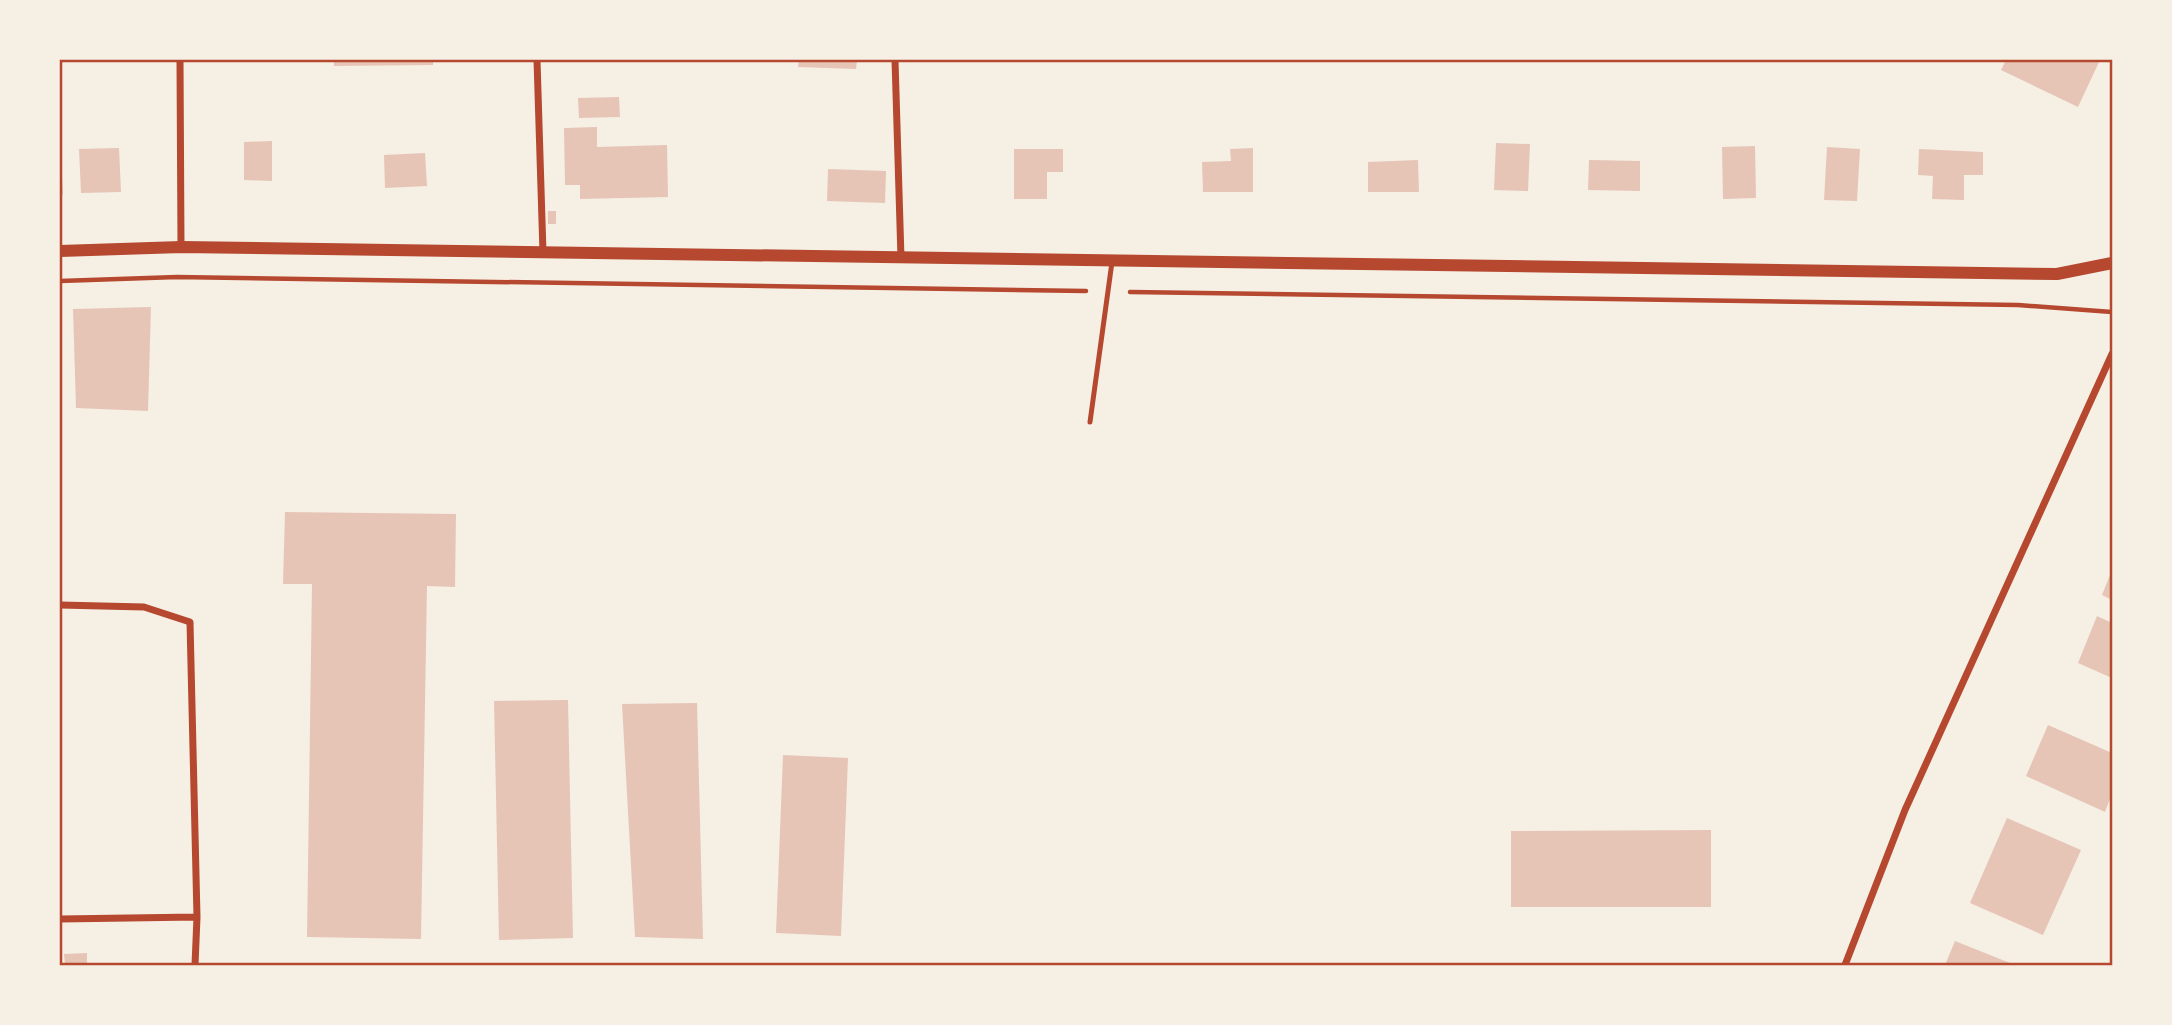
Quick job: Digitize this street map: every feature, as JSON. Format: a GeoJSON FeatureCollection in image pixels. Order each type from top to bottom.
{"type":"FeatureCollection","features":[{"type":"Feature","properties":{"kind":"street"},"geometry":{"type":"LineString","coordinates":[[180,60],[181,247]]}},
{"type":"Feature","properties":{"kind":"street"},"geometry":{"type":"LineString","coordinates":[[537,60],[543,254]]}},
{"type":"Feature","properties":{"kind":"street"},"geometry":{"type":"LineString","coordinates":[[895,60],[901,259]]}},
{"type":"Feature","properties":{"kind":"street"},"geometry":{"type":"LineString","coordinates":[[60,251],[181,247],[2057,274],[2112,263]]}},
{"type":"Feature","properties":{"kind":"street"},"geometry":{"type":"LineString","coordinates":[[1844,965],[1905,810],[2112,354]]}},
{"type":"Feature","properties":{"kind":"street"},"geometry":{"type":"LineString","coordinates":[[60,605],[144,607],[190,622],[197,918],[195,965]]}},
{"type":"Feature","properties":{"kind":"street"},"geometry":{"type":"LineString","coordinates":[[60,919],[197,918]]}},
{"type":"Feature","properties":{"kind":"lane"},"geometry":{"type":"LineString","coordinates":[[1090,422],[1112,261]]}},
{"type":"Feature","properties":{"kind":"path"},"geometry":{"type":"LineString","coordinates":[[60,281],[177,277],[2018,304],[2112,312]]}},
{"type":"Feature","properties":{"kind":"building"},"geometry":{"type":"Polygon","coordinates":[[[334,60],[433,60],[433,65],[334,66],[334,60]]]}},
{"type":"Feature","properties":{"kind":"building"},"geometry":{"type":"Polygon","coordinates":[[[799,60],[857,60],[856,69],[798,67],[799,60]]]}},
{"type":"Feature","properties":{"kind":"building"},"geometry":{"type":"Polygon","coordinates":[[[2006,60],[2099,62],[2078,107],[2001,70],[2006,60]]]}},
{"type":"Feature","properties":{"kind":"building"},"geometry":{"type":"Polygon","coordinates":[[[619,97],[620,117],[579,118],[578,98],[619,97]]]}},
{"type":"Feature","properties":{"kind":"building"},"geometry":{"type":"Polygon","coordinates":[[[597,127],[597,147],[667,145],[668,197],[580,199],[580,185],[565,185],[564,128],[597,127]]]}},
{"type":"Feature","properties":{"kind":"building"},"geometry":{"type":"Polygon","coordinates":[[[272,141],[272,181],[244,180],[244,142],[272,141]]]}},
{"type":"Feature","properties":{"kind":"building"},"geometry":{"type":"Polygon","coordinates":[[[1496,143],[1530,144],[1528,191],[1494,190],[1496,143]]]}},
{"type":"Feature","properties":{"kind":"building"},"geometry":{"type":"Polygon","coordinates":[[[1755,146],[1756,198],[1723,199],[1722,147],[1755,146]]]}},
{"type":"Feature","properties":{"kind":"building"},"geometry":{"type":"Polygon","coordinates":[[[1827,147],[1860,149],[1857,201],[1824,200],[1827,147]]]}},
{"type":"Feature","properties":{"kind":"building"},"geometry":{"type":"Polygon","coordinates":[[[119,148],[121,192],[81,193],[79,149],[119,148]]]}},
{"type":"Feature","properties":{"kind":"building"},"geometry":{"type":"Polygon","coordinates":[[[1253,148],[1253,192],[1203,192],[1202,162],[1231,161],[1230,149],[1253,148]]]}},
{"type":"Feature","properties":{"kind":"building"},"geometry":{"type":"Polygon","coordinates":[[[1014,149],[1063,149],[1063,172],[1047,172],[1047,199],[1014,199],[1014,149]]]}},
{"type":"Feature","properties":{"kind":"building"},"geometry":{"type":"Polygon","coordinates":[[[1919,149],[1983,152],[1983,175],[1964,175],[1964,200],[1932,199],[1933,176],[1918,175],[1919,149]]]}},
{"type":"Feature","properties":{"kind":"building"},"geometry":{"type":"Polygon","coordinates":[[[425,153],[427,186],[385,188],[384,155],[425,153]]]}},
{"type":"Feature","properties":{"kind":"building"},"geometry":{"type":"Polygon","coordinates":[[[1418,160],[1419,192],[1368,192],[1368,162],[1418,160]]]}},
{"type":"Feature","properties":{"kind":"building"},"geometry":{"type":"Polygon","coordinates":[[[1589,160],[1640,161],[1640,191],[1588,190],[1589,160]]]}},
{"type":"Feature","properties":{"kind":"building"},"geometry":{"type":"Polygon","coordinates":[[[828,169],[886,171],[885,203],[827,201],[828,169]]]}},
{"type":"Feature","properties":{"kind":"building"},"geometry":{"type":"Polygon","coordinates":[[[60,175],[63,195],[60,196],[60,175]]]}},
{"type":"Feature","properties":{"kind":"building"},"geometry":{"type":"Polygon","coordinates":[[[548,211],[556,211],[556,224],[548,224],[548,211]]]}},
{"type":"Feature","properties":{"kind":"building"},"geometry":{"type":"Polygon","coordinates":[[[151,307],[148,411],[76,408],[73,309],[151,307]]]}},
{"type":"Feature","properties":{"kind":"building"},"geometry":{"type":"Polygon","coordinates":[[[285,512],[456,514],[455,587],[427,586],[421,939],[307,937],[312,584],[283,584],[285,512]]]}},
{"type":"Feature","properties":{"kind":"building"},"geometry":{"type":"Polygon","coordinates":[[[2112,570],[2112,600],[2102,595],[2112,570]]]}},
{"type":"Feature","properties":{"kind":"building"},"geometry":{"type":"Polygon","coordinates":[[[2097,616],[2112,623],[2112,678],[2078,663],[2097,616]]]}},
{"type":"Feature","properties":{"kind":"building"},"geometry":{"type":"Polygon","coordinates":[[[568,700],[573,938],[499,940],[494,701],[568,700]]]}},
{"type":"Feature","properties":{"kind":"building"},"geometry":{"type":"Polygon","coordinates":[[[697,703],[703,939],[635,937],[622,704],[697,703]]]}},
{"type":"Feature","properties":{"kind":"building"},"geometry":{"type":"Polygon","coordinates":[[[2048,725],[2112,753],[2112,794],[2105,812],[2026,776],[2048,725]]]}},
{"type":"Feature","properties":{"kind":"building"},"geometry":{"type":"Polygon","coordinates":[[[783,755],[848,758],[841,936],[776,933],[783,755]]]}},
{"type":"Feature","properties":{"kind":"building"},"geometry":{"type":"Polygon","coordinates":[[[2007,818],[2081,850],[2043,935],[1970,903],[2007,818]]]}},
{"type":"Feature","properties":{"kind":"building"},"geometry":{"type":"Polygon","coordinates":[[[1711,830],[1711,907],[1511,907],[1511,831],[1711,830]]]}},
{"type":"Feature","properties":{"kind":"building"},"geometry":{"type":"Polygon","coordinates":[[[1955,941],[2015,965],[1945,965],[1955,941]]]}},
{"type":"Feature","properties":{"kind":"building"},"geometry":{"type":"Polygon","coordinates":[[[87,953],[87,965],[65,965],[64,954],[87,953]]]}}]}
